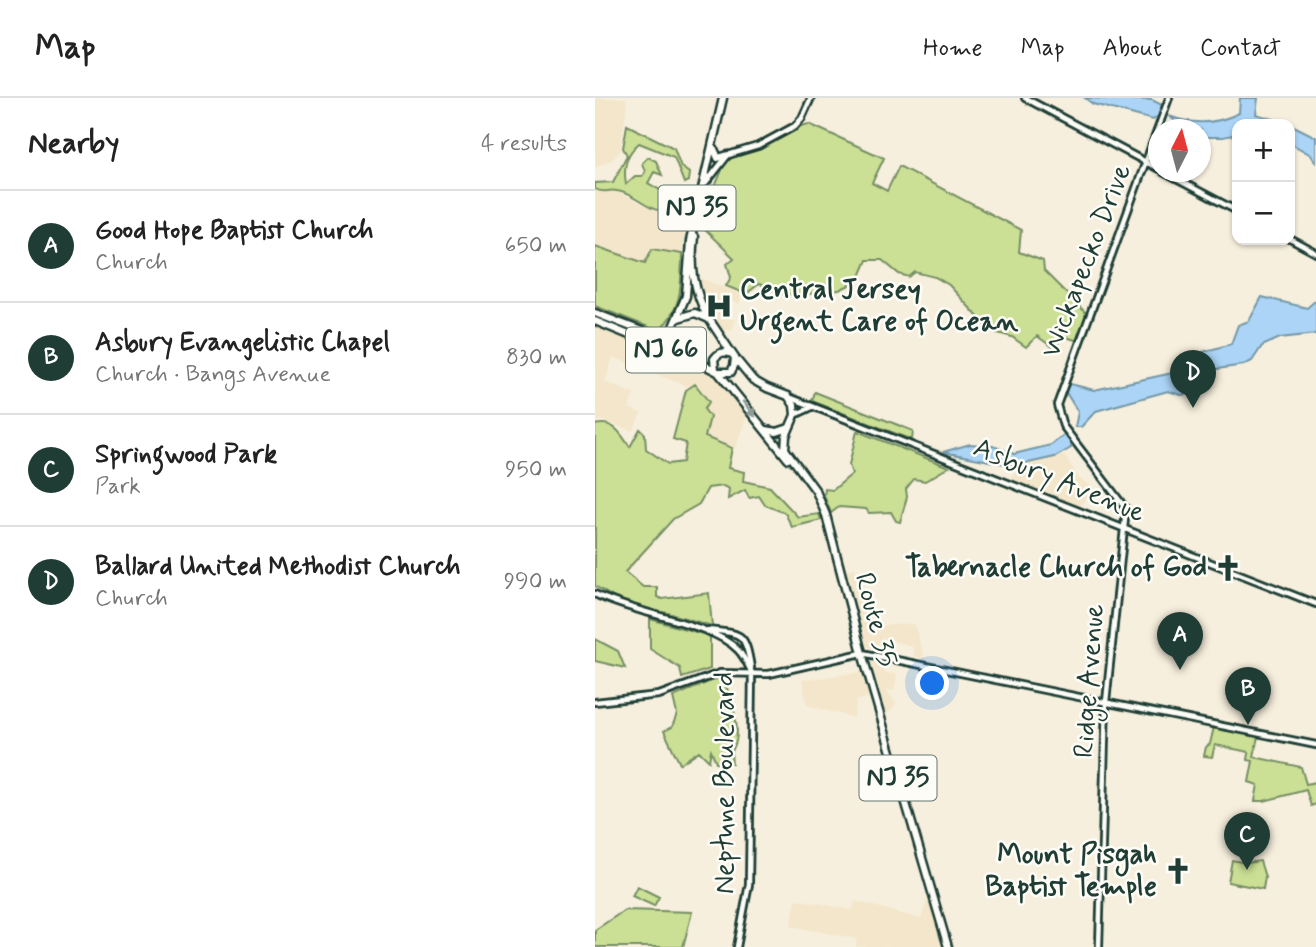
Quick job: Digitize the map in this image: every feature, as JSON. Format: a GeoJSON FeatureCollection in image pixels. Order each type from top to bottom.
{"type":"FeatureCollection","features":[{"type":"Feature","properties":{"kind":"main road","name":"NJ 35"},"geometry":{"type":"LineString","coordinates":[[725,98],[694,237],[692,261],[696,290],[709,320],[734,356],[758,383],[788,396]]}},
{"type":"Feature","properties":{"kind":"main road","name":"NJ 35"},"geometry":{"type":"LineString","coordinates":[[725,98],[690,241],[686,296],[672,329],[673,344],[681,354],[717,371],[776,445],[800,470]]}},
{"type":"Feature","properties":{"kind":"main road"},"geometry":{"type":"LineString","coordinates":[[714,149],[717,158],[727,155]]}},
{"type":"Feature","properties":{"kind":"main road","name":"NJ 66"},"geometry":{"type":"LineString","coordinates":[[595,313],[655,336],[664,335],[672,329]]}},
{"type":"Feature","properties":{"kind":"main road"},"geometry":{"type":"LineString","coordinates":[[678,318],[695,313],[709,320]]}},
{"type":"Feature","properties":{"kind":"main road","name":"NJ 66"},"geometry":{"type":"LineString","coordinates":[[595,321],[708,368],[731,388]]}},
{"type":"Feature","properties":{"kind":"main road"},"geometry":{"type":"LineString","coordinates":[[725,352],[734,356],[731,372],[717,371],[715,359],[719,354],[725,352]]}},
{"type":"Feature","properties":{"kind":"main road"},"geometry":{"type":"LineString","coordinates":[[766,430],[779,432],[789,428],[795,415],[794,405],[788,396]]}},
{"type":"Feature","properties":{"kind":"main road","name":"NJ 35"},"geometry":{"type":"LineString","coordinates":[[789,428],[785,449],[800,470]]}},
{"type":"Feature","properties":{"kind":"main road","name":"Route 35"},"geometry":{"type":"LineString","coordinates":[[800,470],[823,507],[862,653],[948,947]]}},
{"type":"Feature","properties":{"kind":"street"},"geometry":{"type":"LineString","coordinates":[[706,183],[727,155],[758,146],[794,127],[802,118],[811,98]]}},
{"type":"Feature","properties":{"kind":"street"},"geometry":{"type":"LineString","coordinates":[[1025,98],[1146,163]]}},
{"type":"Feature","properties":{"kind":"street","name":"Wickapecko Drive"},"geometry":{"type":"LineString","coordinates":[[1072,436],[1057,411],[1059,395],[1169,98]]}},
{"type":"Feature","properties":{"kind":"street"},"geometry":{"type":"LineString","coordinates":[[1183,182],[1232,208]]}},
{"type":"Feature","properties":{"kind":"street"},"geometry":{"type":"LineString","coordinates":[[1295,242],[1316,253]]}},
{"type":"Feature","properties":{"kind":"street","name":"Asbury Avenue"},"geometry":{"type":"LineString","coordinates":[[788,396],[1316,604]]}},
{"type":"Feature","properties":{"kind":"street"},"geometry":{"type":"LineString","coordinates":[[795,415],[812,407]]}},
{"type":"Feature","properties":{"kind":"street","name":"Ridge Avenue"},"geometry":{"type":"LineString","coordinates":[[1072,436],[1125,505],[1127,516],[1106,702],[1099,947]]}},
{"type":"Feature","properties":{"kind":"street","name":"Neptune Boulevard"},"geometry":{"type":"LineString","coordinates":[[595,594],[631,609],[696,628],[730,643],[741,654],[751,673],[749,884],[737,947]]}},
{"type":"Feature","properties":{"kind":"street"},"geometry":{"type":"LineString","coordinates":[[696,628],[733,631],[746,642],[751,673]]}},
{"type":"Feature","properties":{"kind":"street"},"geometry":{"type":"LineString","coordinates":[[595,702],[659,695],[720,673],[772,673],[862,653],[1316,745]]}},
{"type":"Feature","properties":{"kind":"shaded area"},"geometry":{"type":"Polygon","coordinates":[[[595,98],[626,98],[627,102],[620,151],[613,159],[595,167],[595,98]]]}},
{"type":"Feature","properties":{"kind":"shaded area"},"geometry":{"type":"Polygon","coordinates":[[[608,190],[659,213],[674,227],[686,231],[682,254],[652,249],[646,263],[595,246],[595,191],[608,190]]]}},
{"type":"Feature","properties":{"kind":"shaded area"},"geometry":{"type":"Polygon","coordinates":[[[696,278],[742,295],[739,304],[728,300],[722,315],[735,320],[731,330],[719,330],[712,320],[704,305],[696,278]]]}},
{"type":"Feature","properties":{"kind":"shaded area"},"geometry":{"type":"Polygon","coordinates":[[[595,325],[708,369],[716,376],[748,412],[735,449],[705,437],[710,418],[704,409],[696,384],[686,386],[613,357],[605,382],[634,394],[629,408],[641,413],[633,431],[600,420],[595,423],[595,325]]]}},
{"type":"Feature","properties":{"kind":"shaded area"},"geometry":{"type":"Polygon","coordinates":[[[1064,455],[1079,478],[1094,489],[1079,507],[1010,480],[1013,474],[1025,465],[1064,455]]]}},
{"type":"Feature","properties":{"kind":"shaded area"},"geometry":{"type":"Polygon","coordinates":[[[855,568],[863,604],[870,606],[872,626],[914,624],[925,659],[915,657],[912,646],[882,638],[879,650],[867,647],[846,570],[855,568]]]}},
{"type":"Feature","properties":{"kind":"shaded area"},"geometry":{"type":"Polygon","coordinates":[[[870,660],[885,663],[883,672],[897,675],[894,691],[886,690],[896,704],[889,713],[886,713],[870,660]]]}},
{"type":"Feature","properties":{"kind":"shaded area"},"geometry":{"type":"Polygon","coordinates":[[[862,672],[869,697],[856,701],[854,718],[807,705],[802,680],[862,672]]]}},
{"type":"Feature","properties":{"kind":"shaded area"},"geometry":{"type":"Polygon","coordinates":[[[928,898],[942,947],[856,947],[857,939],[791,926],[796,899],[852,910],[855,901],[921,919],[928,898]]]}},
{"type":"Feature","properties":{"kind":"green space"},"geometry":{"type":"Polygon","coordinates":[[[809,124],[884,158],[872,183],[887,191],[899,166],[1021,230],[1019,252],[1043,261],[1044,271],[1089,316],[1079,341],[1062,336],[1055,349],[1037,336],[1026,347],[1012,337],[991,331],[949,285],[935,277],[915,272],[909,277],[899,274],[882,260],[867,260],[858,281],[839,290],[801,295],[783,294],[759,284],[746,294],[726,286],[731,277],[727,264],[734,258],[702,227],[710,190],[715,187],[726,160],[757,149],[757,146],[796,127],[809,124]]]}},
{"type":"Feature","properties":{"kind":"green space"},"geometry":{"type":"Polygon","coordinates":[[[627,125],[674,148],[681,167],[689,173],[688,181],[684,183],[674,157],[639,143],[628,156],[625,172],[626,184],[635,176],[642,176],[645,172],[642,163],[648,157],[656,161],[662,175],[654,172],[648,183],[681,202],[678,213],[689,214],[686,229],[674,226],[671,211],[656,210],[624,193],[595,189],[595,183],[613,182],[627,155],[623,148],[627,125]]]}},
{"type":"Feature","properties":{"kind":"green space"},"geometry":{"type":"Polygon","coordinates":[[[595,246],[645,263],[652,249],[682,254],[681,285],[677,303],[661,329],[651,328],[595,306],[595,246]]]}},
{"type":"Feature","properties":{"kind":"green space"},"geometry":{"type":"Polygon","coordinates":[[[695,384],[709,402],[704,409],[710,417],[705,437],[732,448],[728,468],[744,472],[743,481],[770,487],[798,517],[819,514],[821,520],[792,527],[785,513],[765,505],[759,496],[749,498],[745,490],[728,499],[729,489],[723,486],[708,488],[699,504],[673,519],[625,572],[643,587],[657,587],[657,597],[662,599],[709,593],[712,626],[668,613],[619,606],[621,602],[595,586],[595,425],[612,427],[630,447],[640,429],[645,434],[646,449],[668,464],[683,462],[686,443],[673,439],[686,390],[695,384]]]}},
{"type":"Feature","properties":{"kind":"green space"},"geometry":{"type":"Polygon","coordinates":[[[815,392],[913,431],[912,440],[812,401],[815,392]]]}},
{"type":"Feature","properties":{"kind":"green space"},"geometry":{"type":"Polygon","coordinates":[[[857,431],[949,467],[925,481],[914,479],[906,489],[907,497],[900,522],[896,521],[891,512],[869,513],[866,509],[839,507],[831,513],[824,496],[825,489],[833,490],[852,474],[849,465],[857,431]]]}},
{"type":"Feature","properties":{"kind":"green space"},"geometry":{"type":"Polygon","coordinates":[[[650,619],[710,636],[710,669],[682,678],[680,668],[650,649],[650,619]]]}},
{"type":"Feature","properties":{"kind":"green space"},"geometry":{"type":"Polygon","coordinates":[[[595,639],[618,651],[625,668],[595,661],[595,639]]]}},
{"type":"Feature","properties":{"kind":"green space"},"geometry":{"type":"Polygon","coordinates":[[[723,678],[735,718],[737,734],[732,763],[716,762],[711,750],[709,761],[699,751],[680,764],[664,731],[672,727],[677,714],[673,697],[723,678]]]}},
{"type":"Feature","properties":{"kind":"green space"},"geometry":{"type":"Polygon","coordinates":[[[1214,727],[1258,736],[1254,757],[1301,767],[1306,784],[1316,782],[1316,804],[1311,806],[1306,790],[1255,801],[1258,785],[1249,782],[1253,761],[1248,760],[1249,752],[1215,745],[1212,757],[1204,756],[1214,727]]]}},
{"type":"Feature","properties":{"kind":"green space"},"geometry":{"type":"Polygon","coordinates":[[[1232,860],[1246,863],[1260,861],[1265,877],[1263,889],[1228,882],[1232,860]]]}},
{"type":"Feature","properties":{"kind":"green space"},"geometry":{"type":"Polygon","coordinates":[[[637,886],[659,897],[654,906],[632,896],[637,886]]]}},
{"type":"Feature","properties":{"kind":"green space"},"geometry":{"type":"Polygon","coordinates":[[[625,910],[692,912],[683,947],[595,947],[595,930],[625,910]]]}},
{"type":"Feature","properties":{"kind":"water"},"geometry":{"type":"Polygon","coordinates":[[[1085,98],[1152,100],[1162,105],[1160,115],[1149,119],[1093,104],[1085,98]]]}},
{"type":"Feature","properties":{"kind":"water"},"geometry":{"type":"Polygon","coordinates":[[[1240,98],[1258,98],[1256,114],[1273,119],[1232,119],[1232,135],[1211,137],[1211,122],[1239,113],[1240,98]]]}},
{"type":"Feature","properties":{"kind":"water"},"geometry":{"type":"Polygon","coordinates":[[[1295,126],[1316,137],[1316,163],[1311,155],[1295,146],[1295,126]]]}},
{"type":"Feature","properties":{"kind":"water"},"geometry":{"type":"Polygon","coordinates":[[[1262,297],[1307,308],[1316,300],[1316,334],[1280,338],[1262,346],[1252,361],[1244,365],[1211,370],[1205,387],[1197,392],[1181,395],[1168,391],[1096,411],[1081,427],[1075,427],[1078,412],[1065,391],[1070,384],[1094,390],[1177,372],[1203,352],[1231,344],[1238,325],[1249,321],[1262,297]]]}},
{"type":"Feature","properties":{"kind":"water"},"geometry":{"type":"Polygon","coordinates":[[[1065,434],[1071,441],[1071,448],[1055,457],[1015,466],[943,452],[970,444],[993,446],[1014,454],[1051,445],[1065,434]]]}},
{"type":"Feature","properties":{"kind":"place","name":"Central Jersey Urgent Care of Ocean"},"geometry":{"type":"Point","coordinates":[719,306]}},
{"type":"Feature","properties":{"kind":"place","name":"Ballard United Methodist Church"},"geometry":{"type":"Point","coordinates":[1193,408]}},
{"type":"Feature","properties":{"kind":"place","name":"Tabernacle Church of God"},"geometry":{"type":"Point","coordinates":[1228,568]}},
{"type":"Feature","properties":{"kind":"place","name":"Good Hope Baptist Church"},"geometry":{"type":"Point","coordinates":[1180,670]}},
{"type":"Feature","properties":{"kind":"place","name":"Asbury Evangelistic Chapel"},"geometry":{"type":"Point","coordinates":[1248,725]}},
{"type":"Feature","properties":{"kind":"place","name":"Springwood Park"},"geometry":{"type":"Point","coordinates":[1247,870]}},
{"type":"Feature","properties":{"kind":"place","name":"Mount Pisgah Baptist Temple"},"geometry":{"type":"Point","coordinates":[1178,871]}}]}
